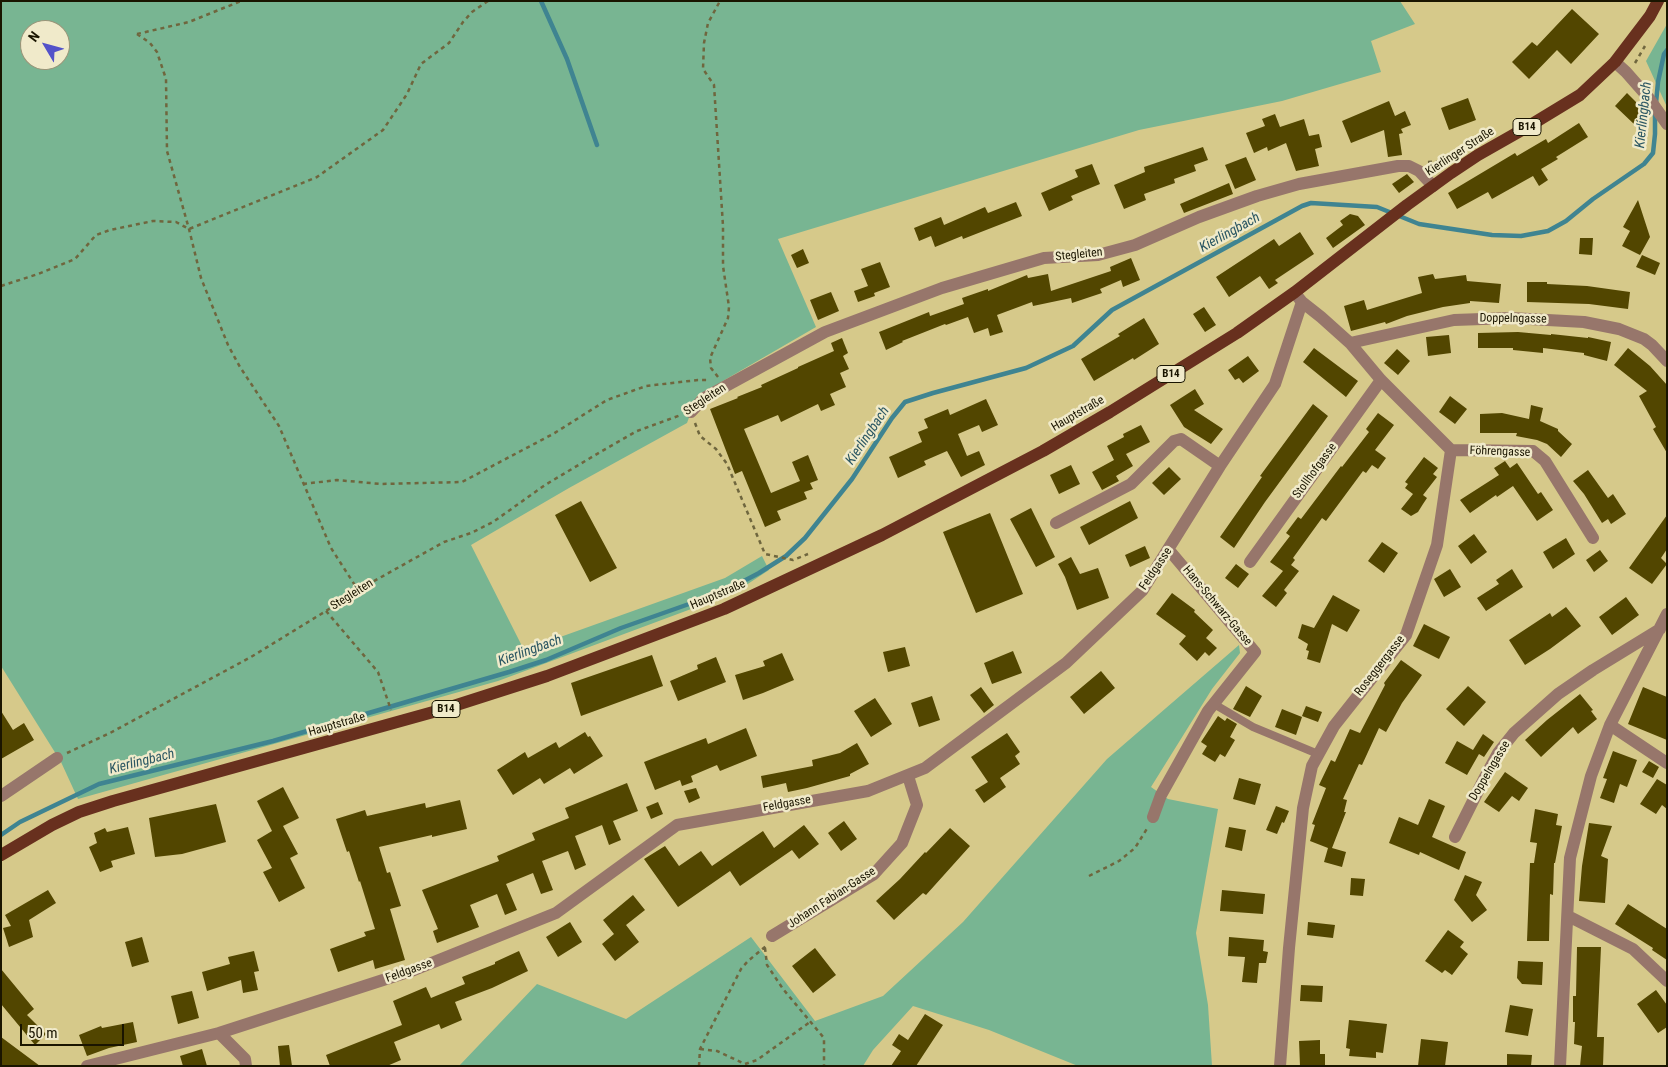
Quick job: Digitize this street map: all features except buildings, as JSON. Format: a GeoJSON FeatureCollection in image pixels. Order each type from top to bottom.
{"type":"FeatureCollection","features":[{"type":"Feature","properties":{"kind":"main road","name":"Kierlinger Straße"},"geometry":{"type":"LineString","coordinates":[[1383,224],[1478,155],[1580,95],[1615,62],[1650,16],[1658,1]]}},
{"type":"Feature","properties":{"kind":"main road","name":"Hauptstraße"},"geometry":{"type":"LineString","coordinates":[[1,855],[52,825],[79,812],[484,697],[547,676],[724,609],[882,535],[1043,451],[1110,412],[1299,297],[1383,224]]}},
{"type":"Feature","properties":{"kind":"street"},"geometry":{"type":"LineString","coordinates":[[1615,62],[1648,97],[1664,120]]}},
{"type":"Feature","properties":{"kind":"street","name":"Stegleiten"},"geometry":{"type":"LineString","coordinates":[[691,412],[704,398],[825,332],[942,288],[1044,258],[1098,255],[1135,245],[1199,217],[1257,196],[1299,184],[1409,166],[1419,172],[1433,186]]}},
{"type":"Feature","properties":{"kind":"street"},"geometry":{"type":"LineString","coordinates":[[1299,297],[1350,343],[1380,380],[1451,450]]}},
{"type":"Feature","properties":{"kind":"street","name":"Feldgasse"},"geometry":{"type":"LineString","coordinates":[[87,1066],[219,1033],[414,970],[556,913],[677,825],[868,791],[925,768],[1066,663],[1142,591],[1220,466],[1275,384],[1299,297]]}},
{"type":"Feature","properties":{"kind":"street","name":"Doppelngasse"},"geometry":{"type":"LineString","coordinates":[[1350,343],[1454,320],[1520,318],[1584,322],[1619,329],[1644,339],[1667,361]]}},
{"type":"Feature","properties":{"kind":"street","name":"Stollhofgasse"},"geometry":{"type":"LineString","coordinates":[[1250,562],[1380,380]]}},
{"type":"Feature","properties":{"kind":"street"},"geometry":{"type":"LineString","coordinates":[[1056,523],[1131,484],[1174,441],[1181,439],[1220,466]]}},
{"type":"Feature","properties":{"kind":"street","name":"Föhrengasse"},"geometry":{"type":"LineString","coordinates":[[1451,450],[1533,451],[1546,461],[1593,538]]}},
{"type":"Feature","properties":{"kind":"street","name":"Roseggergasse"},"geometry":{"type":"LineString","coordinates":[[1280,1066],[1288,948],[1304,808],[1312,766],[1334,726],[1406,635],[1437,545],[1451,450]]}},
{"type":"Feature","properties":{"kind":"street","name":"Hans-Schwarz-Gasse"},"geometry":{"type":"LineString","coordinates":[[1153,817],[1161,795],[1208,711],[1256,652],[1169,550]]}},
{"type":"Feature","properties":{"kind":"street"},"geometry":{"type":"LineString","coordinates":[[1560,1066],[1570,858],[1591,776],[1610,725],[1663,627],[1667,614]]}},
{"type":"Feature","properties":{"kind":"street","name":"Doppelngasse"},"geometry":{"type":"LineString","coordinates":[[1456,837],[1484,776],[1514,733],[1558,694],[1663,627]]}},
{"type":"Feature","properties":{"kind":"street"},"geometry":{"type":"LineString","coordinates":[[1610,725],[1667,763]]}},
{"type":"Feature","properties":{"kind":"street"},"geometry":{"type":"LineString","coordinates":[[1,796],[57,758]]}},
{"type":"Feature","properties":{"kind":"street","name":"Johann Fabian-Gasse"},"geometry":{"type":"LineString","coordinates":[[772,936],[874,874],[902,843],[918,805],[908,776]]}},
{"type":"Feature","properties":{"kind":"street"},"geometry":{"type":"LineString","coordinates":[[1568,916],[1632,949],[1667,981]]}},
{"type":"Feature","properties":{"kind":"street"},"geometry":{"type":"LineString","coordinates":[[219,1033],[245,1059],[246,1066]]}},
{"type":"Feature","properties":{"kind":"lane"},"geometry":{"type":"LineString","coordinates":[[1214,704],[1253,727],[1318,754]]}},
{"type":"Feature","properties":{"kind":"path"},"geometry":{"type":"LineString","coordinates":[[241,1],[189,22],[137,34],[150,43],[157,52],[166,79],[166,151],[201,278],[228,345],[240,367],[279,426],[331,548],[358,590]]}},
{"type":"Feature","properties":{"kind":"path"},"geometry":{"type":"LineString","coordinates":[[480,1],[483,5]]}},
{"type":"Feature","properties":{"kind":"path"},"geometry":{"type":"LineString","coordinates":[[189,229],[317,177],[383,130],[408,94],[421,64],[448,43],[472,12],[488,1]]}},
{"type":"Feature","properties":{"kind":"path"},"geometry":{"type":"LineString","coordinates":[[711,368],[710,358],[728,318],[729,307],[723,266],[723,226],[714,85],[703,68],[704,43],[708,23],[720,1]]}},
{"type":"Feature","properties":{"kind":"path"},"geometry":{"type":"LineString","coordinates":[[1,286],[38,274],[75,258],[96,235],[110,230],[153,221],[176,222],[189,229]]}},
{"type":"Feature","properties":{"kind":"path"},"geometry":{"type":"LineString","coordinates":[[303,484],[337,480],[382,484],[462,482],[553,434],[608,400],[646,386],[698,380],[719,380]]}},
{"type":"Feature","properties":{"kind":"path"},"geometry":{"type":"LineString","coordinates":[[691,412],[700,436],[716,449],[727,464],[765,554],[793,560]]}},
{"type":"Feature","properties":{"kind":"path","name":"Stegleiten"},"geometry":{"type":"LineString","coordinates":[[57,758],[251,657],[358,590],[444,542],[471,533],[493,522],[545,486],[638,431],[691,412]]}},
{"type":"Feature","properties":{"kind":"path"},"geometry":{"type":"LineString","coordinates":[[326,611],[378,672],[391,712]]}},
{"type":"Feature","properties":{"kind":"path"},"geometry":{"type":"LineString","coordinates":[[1089,876],[1118,861],[1135,848],[1153,817]]}},
{"type":"Feature","properties":{"kind":"path"},"geometry":{"type":"LineString","coordinates":[[699,1066],[700,1049],[741,969],[765,948],[772,936]]}},
{"type":"Feature","properties":{"kind":"path"},"geometry":{"type":"LineString","coordinates":[[765,948],[767,964],[783,989],[824,1038],[824,1066]]}},
{"type":"Feature","properties":{"kind":"path"},"geometry":{"type":"LineString","coordinates":[[700,1049],[717,1052],[745,1064],[757,1060],[810,1022]]}},
{"type":"Feature","properties":{"kind":"green space"},"geometry":{"type":"Polygon","coordinates":[[[1,1],[1400,1],[1415,24],[1371,41],[1381,72],[1282,101],[1139,130],[778,239],[816,327],[697,396],[687,423],[471,545],[524,650],[725,578],[762,556],[769,570],[734,593],[498,681],[78,799],[61,762],[1,666],[1,1]]]}},
{"type":"Feature","properties":{"kind":"green space"},"geometry":{"type":"Polygon","coordinates":[[[1667,24],[1667,107],[1646,61],[1667,24]]]}},
{"type":"Feature","properties":{"kind":"green space"},"geometry":{"type":"Polygon","coordinates":[[[1239,645],[1240,653],[1212,689],[1151,787],[1168,799],[1218,809],[1196,933],[1208,1005],[1212,1066],[1078,1066],[989,1030],[913,1006],[873,1050],[863,1066],[459,1066],[537,984],[626,1019],[751,937],[815,1021],[883,996],[963,922],[1107,759],[1239,645]]]}},
{"type":"Feature","properties":{"kind":"waterway"},"geometry":{"type":"LineString","coordinates":[[541,1],[567,59],[597,145]]}},
{"type":"Feature","properties":{"kind":"waterway","name":"Kierlingbach"},"geometry":{"type":"LineString","coordinates":[[1656,103],[1658,82],[1664,54],[1667,50]]}},
{"type":"Feature","properties":{"kind":"waterway","name":"Kierlingbach"},"geometry":{"type":"LineString","coordinates":[[1,835],[20,822],[99,784],[273,741],[509,672],[546,660],[621,628],[723,592],[786,556],[805,538],[852,479],[892,418],[905,402],[1026,368],[1073,346],[1112,310],[1302,206],[1311,203],[1377,207],[1419,224],[1492,235],[1521,236],[1548,231],[1566,221],[1593,199],[1644,164],[1653,153],[1655,113]]}}]}
